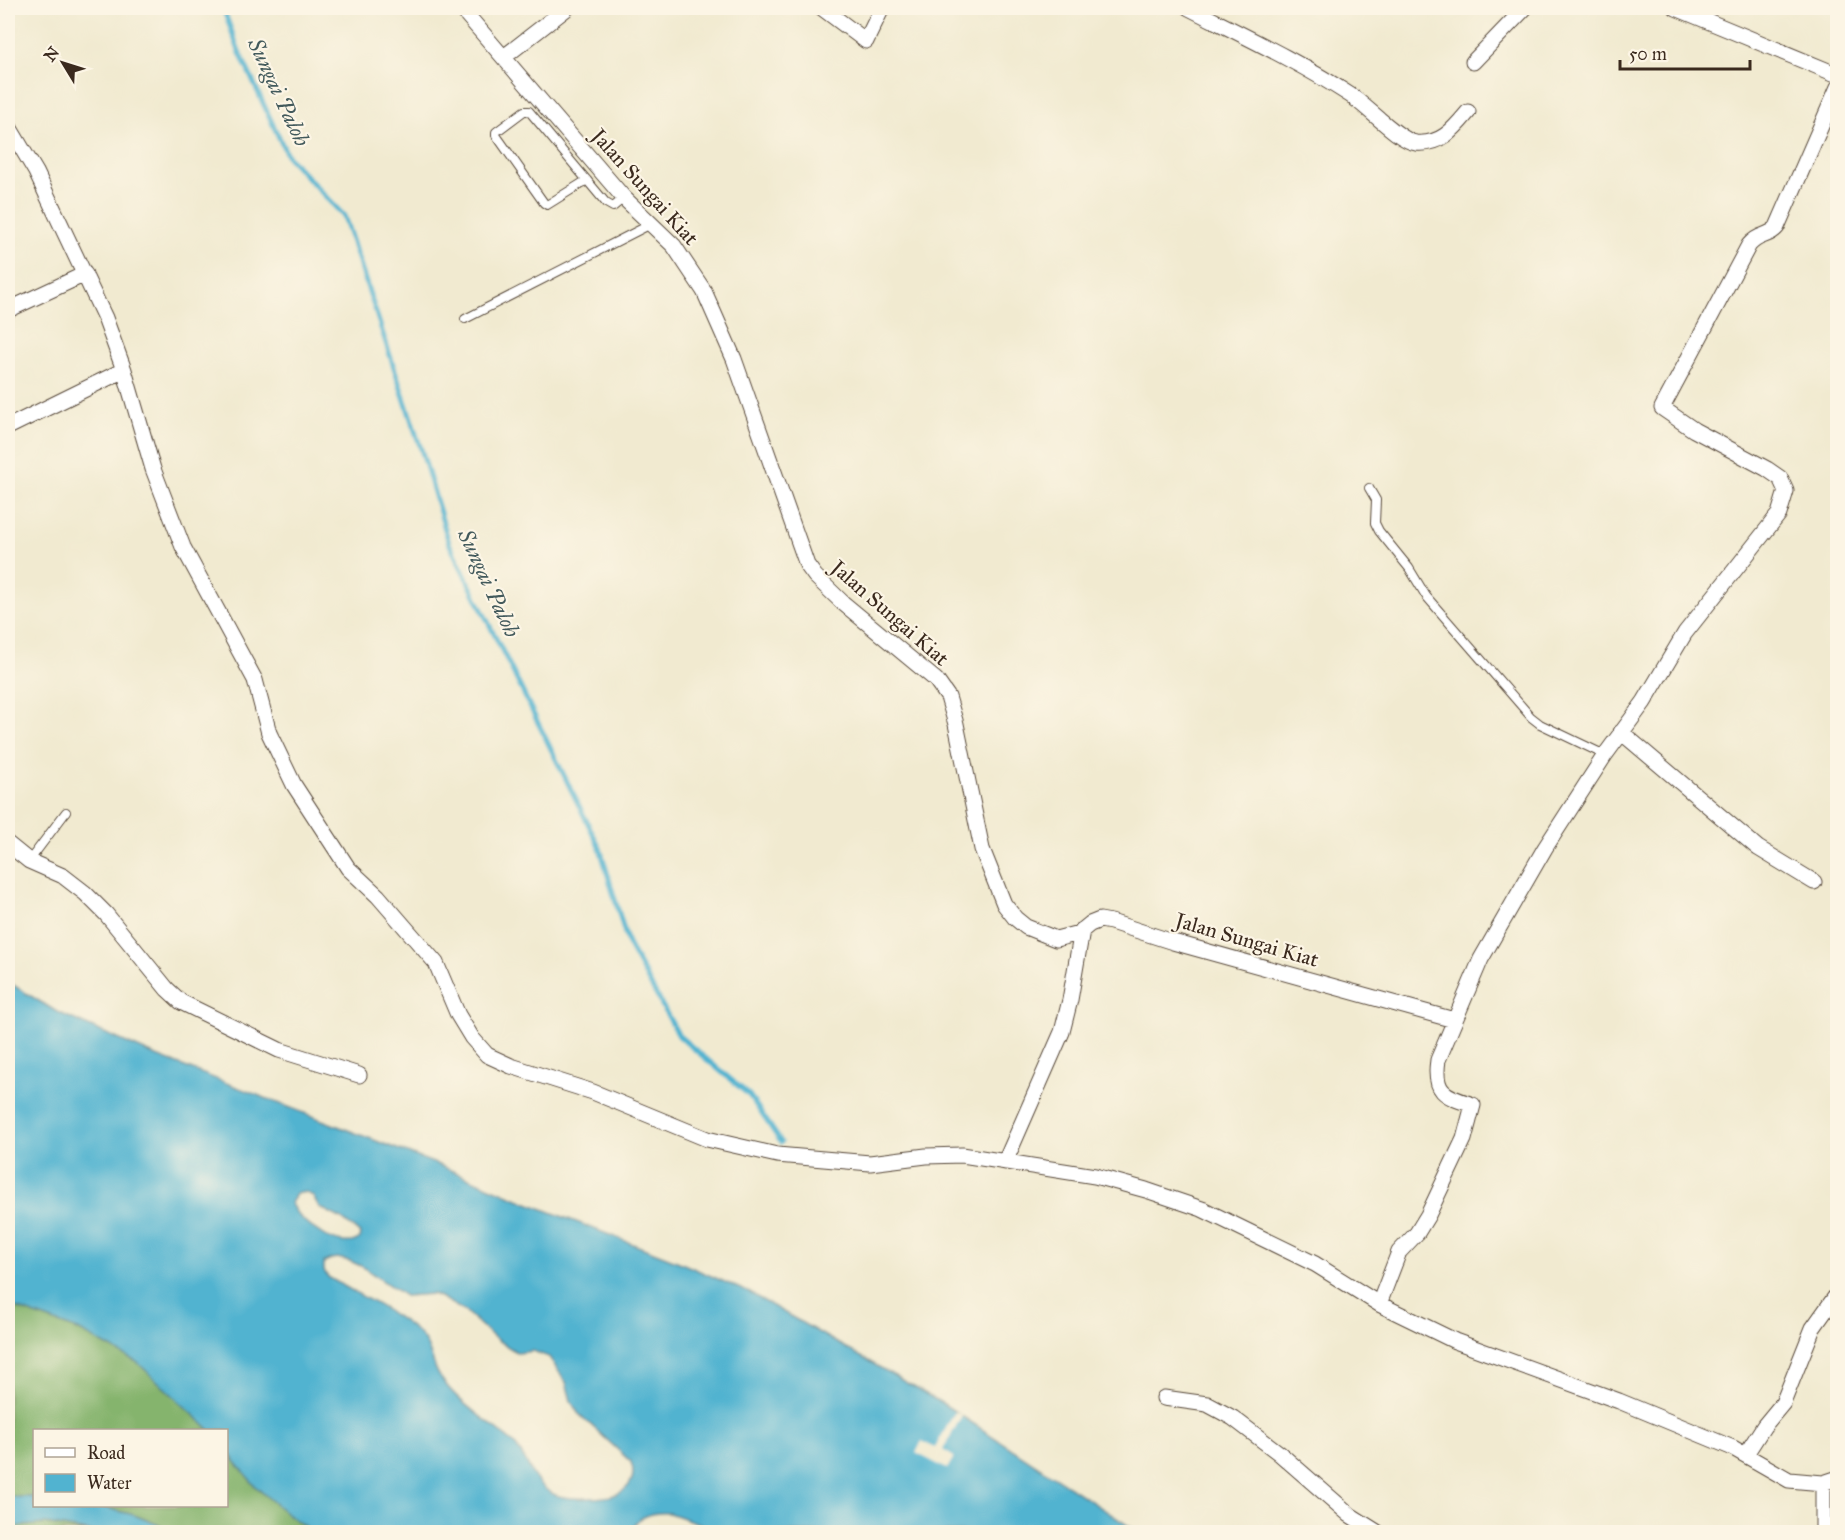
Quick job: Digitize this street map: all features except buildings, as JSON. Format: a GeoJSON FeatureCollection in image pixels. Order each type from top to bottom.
{"type":"FeatureCollection","features":[{"type":"Feature","properties":{"kind":"street","name":"Jalan Sungai Kiat"},"geometry":{"type":"LineString","coordinates":[[462,8],[624,198],[674,246],[704,291],[731,351],[799,536],[807,565],[814,576],[843,603],[936,680],[948,697],[956,724],[982,849],[1004,904],[1015,918],[1026,927],[1056,939],[1069,937],[1100,920],[1111,922],[1173,942],[1454,1020]]}},
{"type":"Feature","properties":{"kind":"street"},"geometry":{"type":"LineString","coordinates":[[504,57],[567,8]]}},
{"type":"Feature","properties":{"kind":"street"},"geometry":{"type":"LineString","coordinates":[[822,8],[866,41],[882,8]]}},
{"type":"Feature","properties":{"kind":"street"},"geometry":{"type":"LineString","coordinates":[[1189,8],[1350,95],[1412,142],[1428,143],[1441,140],[1468,112]]}},
{"type":"Feature","properties":{"kind":"street"},"geometry":{"type":"LineString","coordinates":[[1473,62],[1525,8]]}},
{"type":"Feature","properties":{"kind":"street"},"geometry":{"type":"LineString","coordinates":[[1676,8],[1838,75]]}},
{"type":"Feature","properties":{"kind":"street"},"geometry":{"type":"LineString","coordinates":[[1379,1304],[1399,1252],[1417,1233],[1428,1215],[1464,1139],[1473,1105],[1449,1097],[1442,1090],[1436,1075],[1438,1060],[1481,958],[1520,890],[1605,755],[1644,702],[1685,633],[1779,514],[1786,491],[1780,478],[1694,430],[1662,408],[1749,245],[1754,239],[1768,234],[1777,227],[1838,87]]}},
{"type":"Feature","properties":{"kind":"street"},"geometry":{"type":"LineString","coordinates":[[8,125],[36,172],[105,318],[124,370],[153,469],[183,547],[255,680],[269,733],[294,785],[348,867],[378,896],[436,963],[458,1015],[472,1038],[487,1055],[511,1066],[593,1092],[707,1139],[777,1155],[870,1163],[926,1156],[962,1155],[1095,1176],[1146,1190],[1202,1209],[1315,1264],[1379,1304],[1455,1341],[1619,1401],[1746,1454],[1789,1480],[1822,1483],[1838,1478]]}},
{"type":"Feature","properties":{"kind":"street"},"geometry":{"type":"LineString","coordinates":[[8,310],[85,274]]}},
{"type":"Feature","properties":{"kind":"street"},"geometry":{"type":"LineString","coordinates":[[8,427],[124,370]]}},
{"type":"Feature","properties":{"kind":"street"},"geometry":{"type":"LineString","coordinates":[[1621,732],[1758,848],[1814,882]]}},
{"type":"Feature","properties":{"kind":"street"},"geometry":{"type":"LineString","coordinates":[[8,844],[29,861],[63,876],[85,893],[106,914],[180,1002],[279,1050],[359,1075]]}},
{"type":"Feature","properties":{"kind":"street"},"geometry":{"type":"LineString","coordinates":[[1005,1162],[1062,1032],[1082,930]]}},
{"type":"Feature","properties":{"kind":"street"},"geometry":{"type":"LineString","coordinates":[[1746,1454],[1764,1426],[1783,1404],[1814,1328],[1838,1293]]}},
{"type":"Feature","properties":{"kind":"street"},"geometry":{"type":"LineString","coordinates":[[1164,1398],[1207,1404],[1233,1418],[1279,1453],[1350,1515],[1377,1533]]}},
{"type":"Feature","properties":{"kind":"street"},"geometry":{"type":"LineString","coordinates":[[1822,1483],[1823,1533]]}},
{"type":"Feature","properties":{"kind":"lane"},"geometry":{"type":"LineString","coordinates":[[587,180],[547,205],[496,132],[524,111],[529,111],[609,206],[613,207],[624,198]]}},
{"type":"Feature","properties":{"kind":"lane"},"geometry":{"type":"LineString","coordinates":[[465,319],[651,224]]}},
{"type":"Feature","properties":{"kind":"lane"},"geometry":{"type":"LineString","coordinates":[[1369,488],[1376,500],[1375,523],[1379,531],[1409,568],[1426,596],[1531,717],[1540,724],[1605,755]]}},
{"type":"Feature","properties":{"kind":"lane"},"geometry":{"type":"LineString","coordinates":[[29,861],[66,812]]}},
{"type":"Feature","properties":{"kind":"green space"},"geometry":{"type":"Polygon","coordinates":[[[8,1305],[78,1330],[137,1362],[209,1429],[33,1429],[33,1497],[8,1497],[8,1305]]]}},
{"type":"Feature","properties":{"kind":"green space"},"geometry":{"type":"Polygon","coordinates":[[[228,1452],[255,1486],[287,1514],[313,1532],[176,1532],[134,1515],[103,1507],[228,1507],[228,1452]]]}},
{"type":"Feature","properties":{"kind":"green space"},"geometry":{"type":"Polygon","coordinates":[[[46,1524],[90,1532],[8,1532],[8,1527],[12,1525],[46,1524]]]}},
{"type":"Feature","properties":{"kind":"water"},"geometry":{"type":"Polygon","coordinates":[[[8,982],[57,1012],[154,1055],[441,1166],[750,1293],[945,1405],[1138,1532],[724,1532],[663,1513],[641,1518],[633,1532],[313,1532],[287,1514],[255,1486],[228,1452],[228,1429],[209,1429],[137,1362],[78,1330],[8,1305],[8,982]],[[305,1192],[296,1194],[291,1203],[302,1219],[321,1234],[332,1239],[352,1242],[360,1238],[361,1234],[342,1219],[319,1207],[313,1196],[305,1192]],[[331,1259],[324,1262],[324,1271],[328,1277],[386,1310],[418,1333],[426,1343],[437,1372],[448,1387],[464,1404],[514,1444],[534,1477],[546,1490],[561,1497],[598,1498],[616,1494],[630,1484],[633,1474],[631,1462],[578,1413],[571,1401],[566,1382],[549,1357],[533,1351],[518,1353],[497,1340],[466,1312],[440,1297],[433,1294],[405,1296],[350,1261],[331,1259]]]}},
{"type":"Feature","properties":{"kind":"water"},"geometry":{"type":"Polygon","coordinates":[[[8,1497],[33,1497],[33,1507],[103,1507],[134,1515],[176,1532],[92,1532],[46,1524],[8,1527],[8,1497]]]}},
{"type":"Feature","properties":{"kind":"pier"},"geometry":{"type":"Polygon","coordinates":[[[955,1412],[962,1415],[943,1450],[954,1457],[947,1469],[916,1453],[922,1441],[935,1448],[955,1412]]]}},
{"type":"Feature","properties":{"kind":"waterway","name":"Sungai Paloh"},"geometry":{"type":"LineString","coordinates":[[223,8],[239,51],[288,157],[344,216],[422,452],[449,543],[600,848],[628,944],[679,1036],[749,1095],[781,1142]]}}]}
